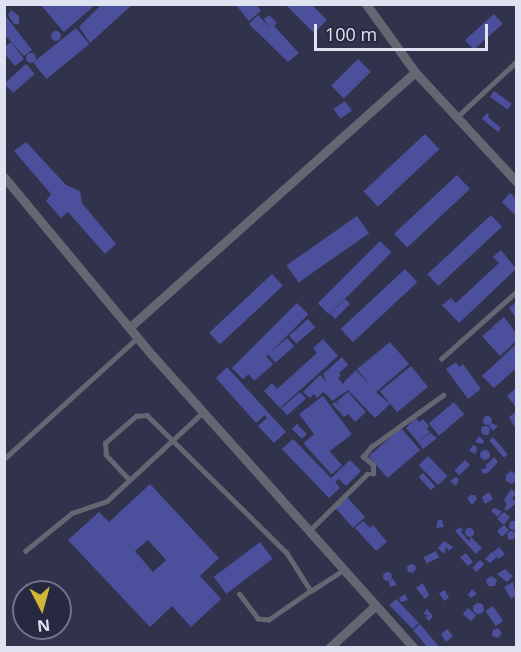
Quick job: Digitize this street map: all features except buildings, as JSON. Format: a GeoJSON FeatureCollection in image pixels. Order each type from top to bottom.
{"type":"FeatureCollection","features":[{"type":"Feature","properties":{"kind":"street"},"geometry":{"type":"LineString","coordinates":[[366,4],[416,72],[516,181]]}},
{"type":"Feature","properties":{"kind":"street"},"geometry":{"type":"LineString","coordinates":[[130,327],[416,72]]}},
{"type":"Feature","properties":{"kind":"street"},"geometry":{"type":"LineString","coordinates":[[4,177],[138,338],[414,648]]}},
{"type":"Feature","properties":{"kind":"street"},"geometry":{"type":"LineString","coordinates":[[329,648],[375,606]]}},
{"type":"Feature","properties":{"kind":"lane"},"geometry":{"type":"LineString","coordinates":[[457,117],[516,62]]}},
{"type":"Feature","properties":{"kind":"lane"},"geometry":{"type":"LineString","coordinates":[[441,359],[516,292]]}},
{"type":"Feature","properties":{"kind":"lane"},"geometry":{"type":"LineString","coordinates":[[4,459],[138,338]]}},
{"type":"Feature","properties":{"kind":"lane"},"geometry":{"type":"LineString","coordinates":[[309,531],[367,474],[373,474],[373,465],[363,457],[371,447],[443,395]]}},
{"type":"Feature","properties":{"kind":"lane"},"geometry":{"type":"LineString","coordinates":[[25,551],[72,513],[107,501],[203,412]]}},
{"type":"Feature","properties":{"kind":"lane"},"geometry":{"type":"LineString","coordinates":[[129,480],[106,455],[105,444],[136,416],[147,415],[287,553],[312,591]]}},
{"type":"Feature","properties":{"kind":"lane"},"geometry":{"type":"LineString","coordinates":[[239,594],[258,619],[269,620],[343,570]]}}]}
